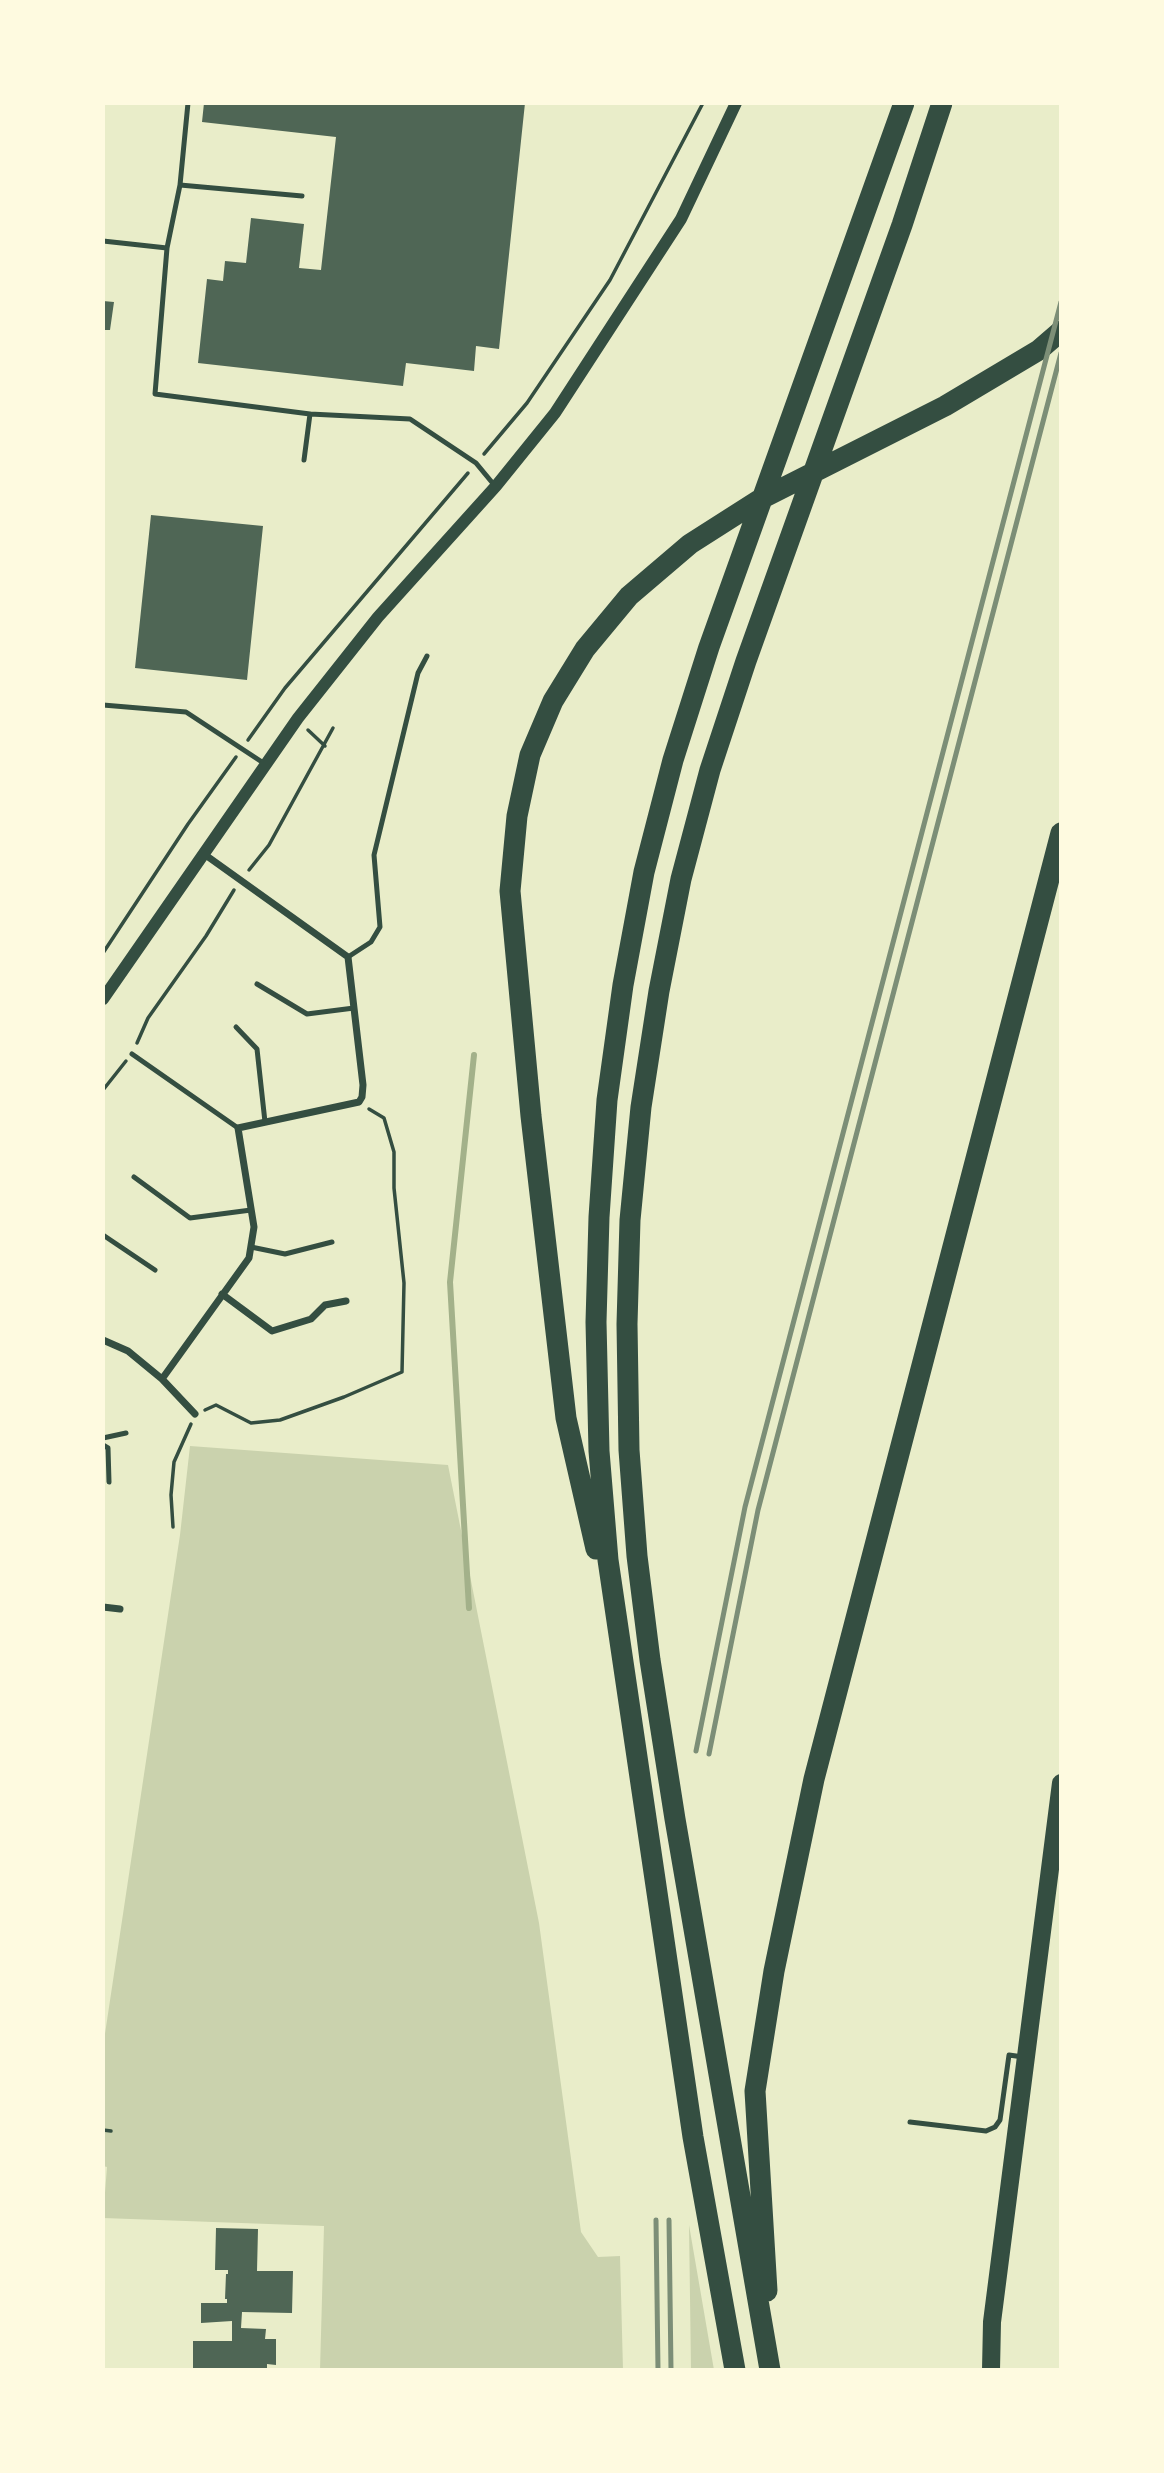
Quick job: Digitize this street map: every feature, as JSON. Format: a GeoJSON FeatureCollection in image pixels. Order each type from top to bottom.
{"type":"FeatureCollection","features":[{"type":"Feature","properties":{"kind":"highway"},"geometry":{"type":"LineString","coordinates":[[735,2370],[693,2137],[608,1560],[599,1451],[596,1322],[606,1113],[623,985],[644,872],[673,760],[722,612],[904,103]]}},
{"type":"Feature","properties":{"kind":"highway"},"geometry":{"type":"LineString","coordinates":[[770,2368],[675,1819],[637,1556],[629,1450],[627,1324],[630,1220],[641,1107],[659,991],[681,879],[710,770],[754,637],[942,103]]}},
{"type":"Feature","properties":{"kind":"highway"},"geometry":{"type":"LineString","coordinates":[[622,1664],[566,1418],[531,1116],[510,891],[517,817],[530,755],[553,701],[584,649],[629,596],[690,544],[759,500],[945,406],[1039,350],[1061,331]]}},
{"type":"Feature","properties":{"kind":"highway"},"geometry":{"type":"LineString","coordinates":[[770,2368],[766,2247],[755,2091],[774,1971],[814,1779],[1061,833]]}},
{"type":"Feature","properties":{"kind":"main road"},"geometry":{"type":"LineString","coordinates":[[991,2370],[992,2322],[1057,1844],[1061,1783]]}},
{"type":"Feature","properties":{"kind":"street"},"geometry":{"type":"LineString","coordinates":[[104,997],[298,718],[378,617],[496,486],[555,413],[681,219],[736,103]]}},
{"type":"Feature","properties":{"kind":"street"},"geometry":{"type":"LineString","coordinates":[[162,1379],[249,1258],[254,1227],[238,1128],[359,1102],[363,1085],[348,957],[204,854]]}},
{"type":"Feature","properties":{"kind":"street"},"geometry":{"type":"LineString","coordinates":[[222,1294],[272,1331],[311,1319],[326,1305],[346,1301]]}},
{"type":"Feature","properties":{"kind":"street"},"geometry":{"type":"LineString","coordinates":[[103,1340],[128,1351],[162,1379],[195,1414]]}},
{"type":"Feature","properties":{"kind":"street"},"geometry":{"type":"LineString","coordinates":[[103,1615],[104,1607],[120,1609]]}},
{"type":"Feature","properties":{"kind":"lane"},"geometry":{"type":"LineString","coordinates":[[188,103],[180,185],[167,248],[155,394],[310,414],[410,419],[476,463],[496,486]]}},
{"type":"Feature","properties":{"kind":"lane"},"geometry":{"type":"LineString","coordinates":[[180,185],[302,196]]}},
{"type":"Feature","properties":{"kind":"lane"},"geometry":{"type":"LineString","coordinates":[[103,241],[167,248]]}},
{"type":"Feature","properties":{"kind":"lane"},"geometry":{"type":"LineString","coordinates":[[304,460],[310,414]]}},
{"type":"Feature","properties":{"kind":"lane"},"geometry":{"type":"LineString","coordinates":[[348,957],[371,942],[380,927],[374,855],[418,673],[427,656]]}},
{"type":"Feature","properties":{"kind":"lane"},"geometry":{"type":"LineString","coordinates":[[103,705],[186,712],[265,764]]}},
{"type":"Feature","properties":{"kind":"lane"},"geometry":{"type":"LineString","coordinates":[[257,984],[307,1014],[354,1008]]}},
{"type":"Feature","properties":{"kind":"lane"},"geometry":{"type":"LineString","coordinates":[[236,1027],[257,1049],[265,1122]]}},
{"type":"Feature","properties":{"kind":"lane"},"geometry":{"type":"LineString","coordinates":[[132,1054],[238,1128]]}},
{"type":"Feature","properties":{"kind":"lane"},"geometry":{"type":"LineString","coordinates":[[134,1177],[190,1218],[251,1210]]}},
{"type":"Feature","properties":{"kind":"lane"},"geometry":{"type":"LineString","coordinates":[[103,1235],[155,1270]]}},
{"type":"Feature","properties":{"kind":"lane"},"geometry":{"type":"LineString","coordinates":[[251,1247],[285,1254],[332,1242]]}},
{"type":"Feature","properties":{"kind":"lane"},"geometry":{"type":"LineString","coordinates":[[103,1438],[126,1433]]}},
{"type":"Feature","properties":{"kind":"lane"},"geometry":{"type":"LineString","coordinates":[[103,1445],[108,1448],[109,1482]]}},
{"type":"Feature","properties":{"kind":"lane"},"geometry":{"type":"LineString","coordinates":[[910,2122],[986,2131],[995,2127],[1000,2120],[1009,2055],[1026,2057]]}},
{"type":"Feature","properties":{"kind":"path"},"geometry":{"type":"LineString","coordinates":[[103,953],[188,824],[285,688],[527,403],[610,280],[703,103]]}},
{"type":"Feature","properties":{"kind":"path"},"geometry":{"type":"LineString","coordinates":[[298,718],[325,746]]}},
{"type":"Feature","properties":{"kind":"path"},"geometry":{"type":"LineString","coordinates":[[103,1090],[132,1054],[148,1018],[206,936],[241,880],[269,845],[334,728]]}},
{"type":"Feature","properties":{"kind":"path"},"geometry":{"type":"LineString","coordinates":[[173,1527],[171,1495],[174,1462],[195,1414]]}},
{"type":"Feature","properties":{"kind":"path"},"geometry":{"type":"LineString","coordinates":[[103,2130],[111,2131]]}},
{"type":"Feature","properties":{"kind":"green space"},"geometry":{"type":"Polygon","coordinates":[[[190,1446],[448,1465],[539,1923],[581,2232],[598,2257],[620,2256],[623,2370],[320,2370],[324,2226],[103,2218],[107,2167],[103,2166],[103,2047],[180,1535],[190,1446]]]}},
{"type":"Feature","properties":{"kind":"green space"},"geometry":{"type":"Polygon","coordinates":[[[689,2225],[714,2370],[691,2370],[689,2225]]]}},
{"type":"Feature","properties":{"kind":"building"},"geometry":{"type":"Polygon","coordinates":[[[204,103],[525,103],[499,349],[476,346],[474,371],[406,363],[403,386],[198,363],[207,279],[223,281],[225,261],[246,263],[251,218],[304,224],[299,268],[321,270],[336,137],[202,122],[204,103]]]}},
{"type":"Feature","properties":{"kind":"building"},"geometry":{"type":"Polygon","coordinates":[[[103,301],[114,302],[110,330],[103,330],[103,301]]]}},
{"type":"Feature","properties":{"kind":"building"},"geometry":{"type":"Polygon","coordinates":[[[151,515],[263,526],[247,680],[135,668],[151,515]]]}},
{"type":"Feature","properties":{"kind":"building"},"geometry":{"type":"Polygon","coordinates":[[[216,2228],[258,2229],[257,2271],[293,2271],[292,2313],[242,2312],[241,2328],[266,2329],[265,2339],[276,2339],[276,2365],[267,2364],[267,2370],[193,2370],[193,2341],[232,2341],[232,2321],[201,2323],[201,2303],[227,2303],[225,2299],[228,2270],[215,2270],[216,2228]]]}},
{"type":"Feature","properties":{"kind":"waterway"},"geometry":{"type":"LineString","coordinates":[[469,1608],[450,1282],[474,1055]]}},
{"type":"Feature","properties":{"kind":"railway"},"geometry":{"type":"LineString","coordinates":[[696,1751],[745,1507],[1061,302]]}},
{"type":"Feature","properties":{"kind":"railway"},"geometry":{"type":"LineString","coordinates":[[709,1754],[758,1510],[1061,353]]}},
{"type":"Feature","properties":{"kind":"railway"},"geometry":{"type":"LineString","coordinates":[[656,2220],[658,2370]]}},
{"type":"Feature","properties":{"kind":"railway"},"geometry":{"type":"LineString","coordinates":[[669,2220],[671,2370]]}}]}
